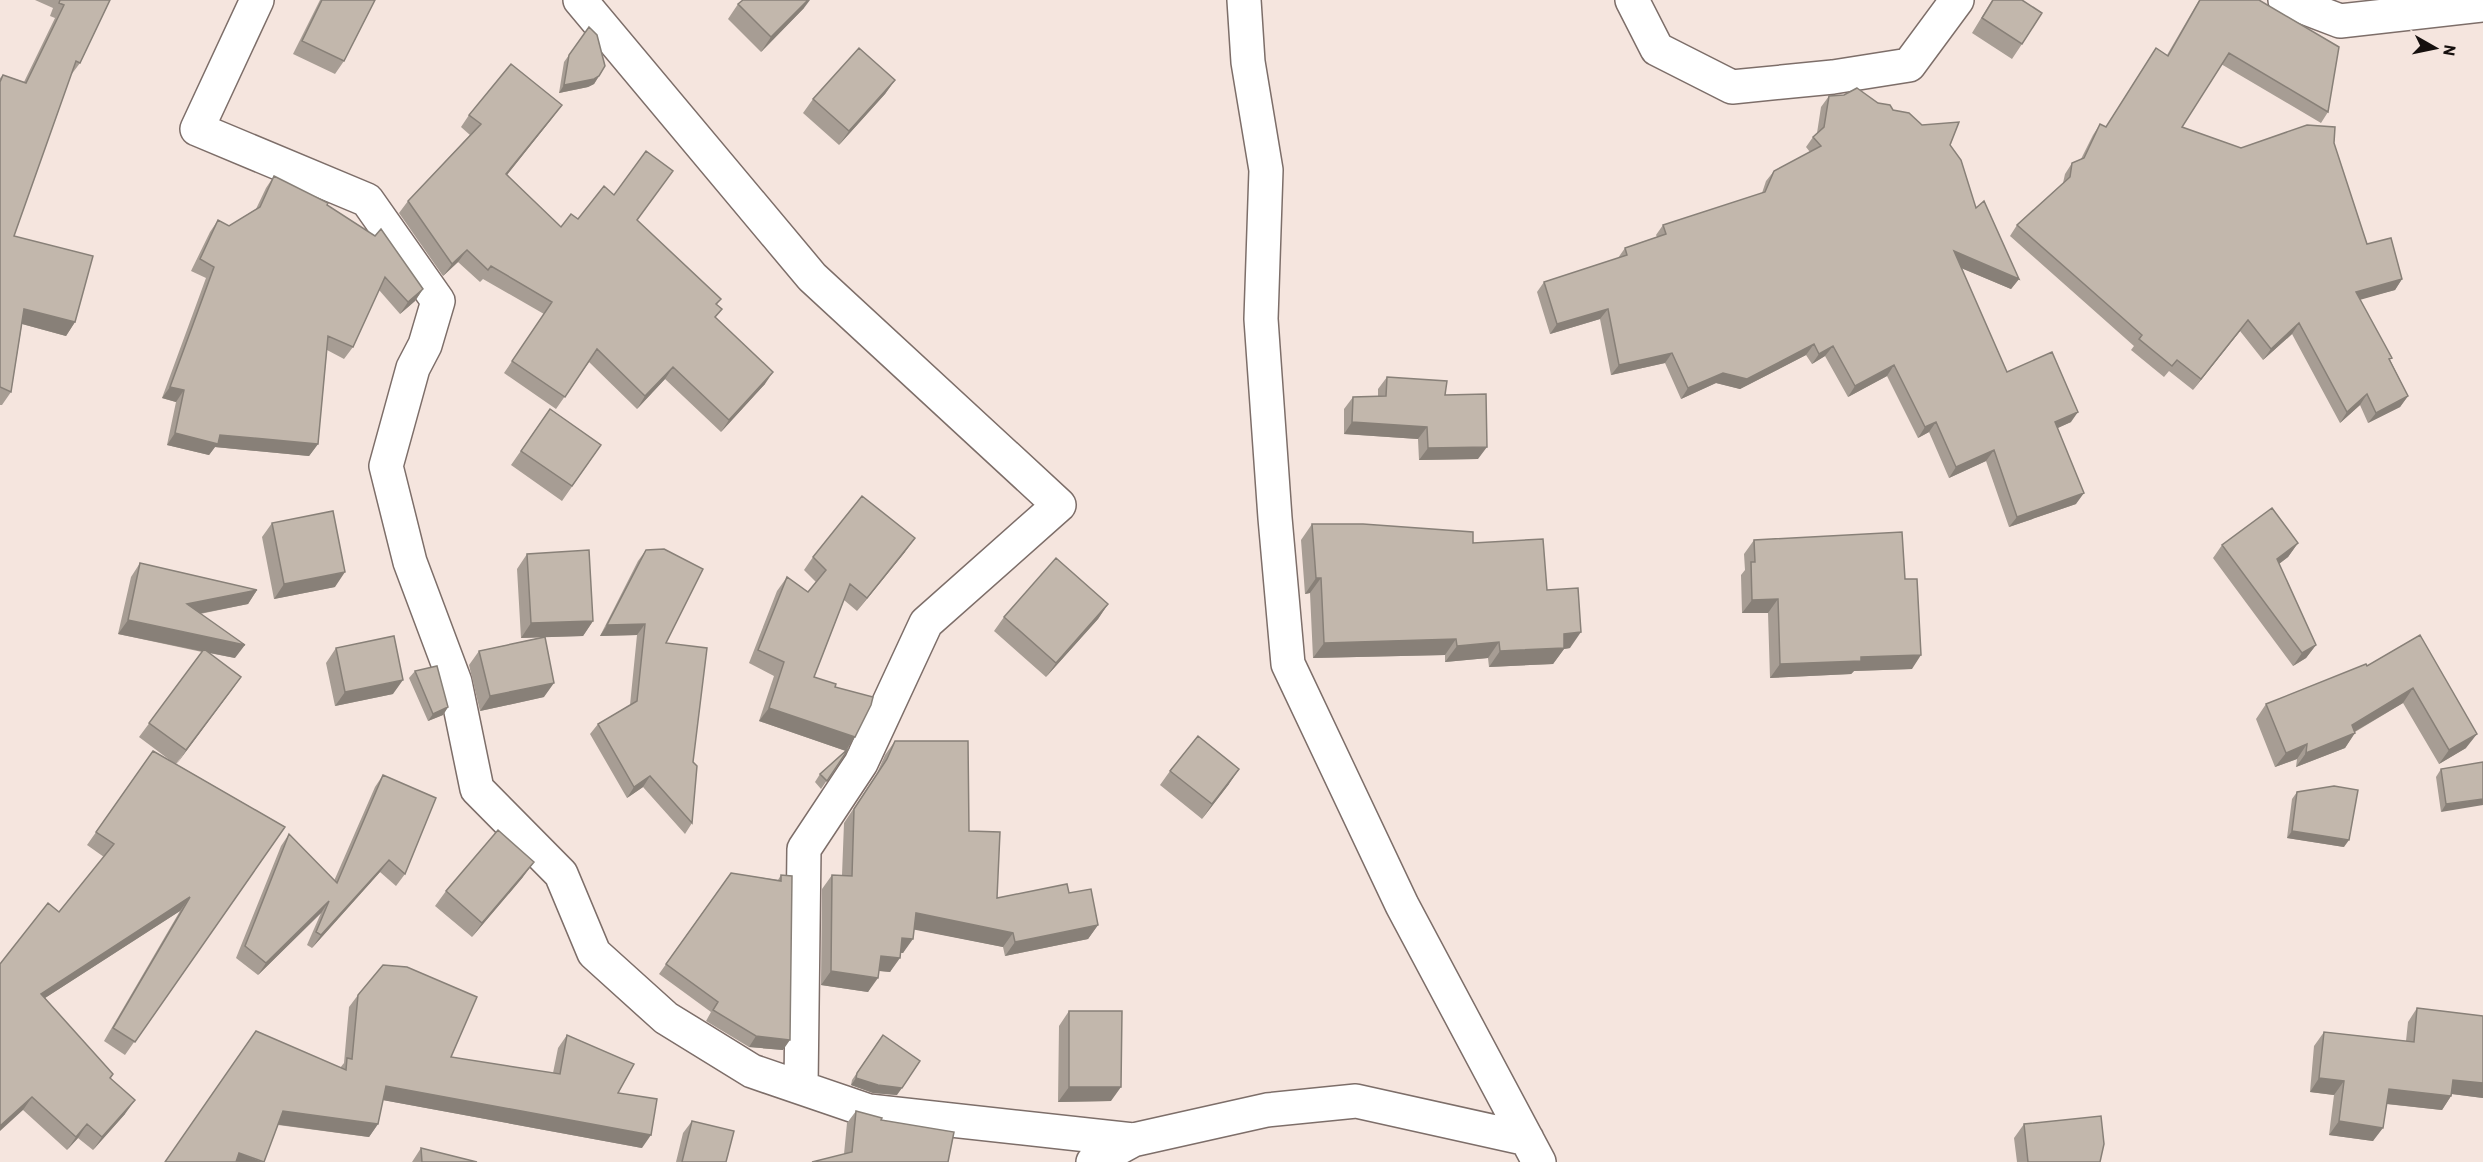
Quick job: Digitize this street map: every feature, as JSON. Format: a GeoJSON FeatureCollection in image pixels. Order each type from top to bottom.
{"type":"FeatureCollection","features":[{"type":"Feature","properties":{"kind":"street"},"geometry":{"type":"LineString","coordinates":[[257,0],[196,129],[367,200],[438,301],[425,345],[413,368],[386,466],[410,562],[455,682],[477,789],[561,874],[594,953],[666,1018],[752,1071],[869,1111],[1133,1140]]}},
{"type":"Feature","properties":{"kind":"street"},"geometry":{"type":"LineString","coordinates":[[580,0],[812,277],[1059,505],[926,623],[861,763],[804,849],[801,1086]]}},
{"type":"Feature","properties":{"kind":"street"},"geometry":{"type":"LineString","coordinates":[[1244,0],[1248,62],[1266,170],[1261,319],[1288,664],[1402,905],[1533,1151]]}},
{"type":"Feature","properties":{"kind":"street"},"geometry":{"type":"LineString","coordinates":[[1632,0],[1657,50],[1732,87],[1833,77],[1909,65],[1957,0]]}},
{"type":"Feature","properties":{"kind":"street"},"geometry":{"type":"LineString","coordinates":[[2285,0],[2340,21],[2483,5]]}},
{"type":"Feature","properties":{"kind":"street"},"geometry":{"type":"LineString","coordinates":[[1093,1162],[1133,1140],[1267,1110],[1356,1101],[1533,1151]]}},
{"type":"Feature","properties":{"kind":"building"},"geometry":{"type":"Polygon","coordinates":[[[60,0],[110,0],[80,63],[76,61],[14,236],[93,256],[75,322],[24,309],[11,392],[0,387],[0,82],[3,75],[26,83],[64,5],[59,3],[60,0]]]}},
{"type":"Feature","properties":{"kind":"building"},"geometry":{"type":"Polygon","coordinates":[[[322,0],[375,0],[344,61],[302,41],[322,0]]]}},
{"type":"Feature","properties":{"kind":"building"},"geometry":{"type":"Polygon","coordinates":[[[743,0],[808,0],[771,37],[738,4],[743,0]]]}},
{"type":"Feature","properties":{"kind":"building"},"geometry":{"type":"Polygon","coordinates":[[[1993,0],[2022,0],[2042,13],[2022,44],[1982,18],[1993,0]]]}},
{"type":"Feature","properties":{"kind":"building"},"geometry":{"type":"Polygon","coordinates":[[[2200,0],[2259,0],[2339,47],[2328,112],[2229,53],[2182,127],[2241,148],[2307,125],[2335,127],[2334,143],[2367,244],[2391,238],[2402,279],[2356,292],[2392,358],[2389,359],[2408,396],[2376,413],[2367,394],[2347,412],[2299,323],[2271,349],[2248,320],[2201,379],[2177,360],[2172,366],[2139,339],[2142,335],[2017,225],[2070,177],[2072,163],[2084,158],[2100,124],[2106,127],[2156,48],[2168,56],[2200,0]]]}},
{"type":"Feature","properties":{"kind":"building"},"geometry":{"type":"Polygon","coordinates":[[[589,27],[597,35],[605,66],[599,76],[594,79],[564,85],[569,55],[589,27]]]}},
{"type":"Feature","properties":{"kind":"building"},"geometry":{"type":"Polygon","coordinates":[[[859,48],[895,80],[849,131],[813,99],[859,48]]]}},
{"type":"Feature","properties":{"kind":"building"},"geometry":{"type":"Polygon","coordinates":[[[511,64],[562,105],[506,174],[561,227],[571,214],[578,219],[604,186],[614,195],[646,151],[673,171],[637,220],[721,299],[716,304],[722,309],[715,317],[773,372],[729,420],[673,367],[645,396],[597,349],[565,397],[512,361],[552,302],[491,266],[488,270],[467,250],[452,264],[408,201],[481,124],[469,115],[511,64]]]}},
{"type":"Feature","properties":{"kind":"building"},"geometry":{"type":"Polygon","coordinates":[[[1857,88],[1878,103],[1890,105],[1893,110],[1909,113],[1922,125],[1959,122],[1950,145],[1961,160],[1976,208],[1984,201],[2019,279],[1954,251],[2007,372],[2052,352],[2078,412],[2055,422],[2084,493],[2017,517],[1994,450],[1956,467],[1936,422],[1925,427],[1894,365],[1855,386],[1833,346],[1819,354],[1814,344],[1747,379],[1723,373],[1688,388],[1672,353],[1619,365],[1608,309],[1557,324],[1544,282],[1627,255],[1625,248],[1666,234],[1663,225],[1765,192],[1774,171],[1821,146],[1813,137],[1824,127],[1829,96],[1844,95],[1857,88]]]}},
{"type":"Feature","properties":{"kind":"building"},"geometry":{"type":"Polygon","coordinates":[[[274,176],[328,203],[327,205],[375,236],[381,229],[423,289],[408,302],[385,277],[353,347],[328,336],[318,444],[220,435],[218,444],[175,433],[184,390],[170,387],[214,267],[200,259],[218,220],[229,226],[260,207],[274,176]]]}},
{"type":"Feature","properties":{"kind":"building"},"geometry":{"type":"Polygon","coordinates":[[[1387,377],[1447,381],[1445,395],[1486,394],[1487,447],[1428,448],[1427,427],[1352,422],[1353,397],[1386,396],[1387,377]]]}},
{"type":"Feature","properties":{"kind":"building"},"geometry":{"type":"Polygon","coordinates":[[[550,409],[601,445],[572,486],[521,451],[550,409]]]}},
{"type":"Feature","properties":{"kind":"building"},"geometry":{"type":"Polygon","coordinates":[[[862,496],[915,538],[867,598],[850,584],[814,677],[836,684],[835,687],[873,697],[855,737],[769,708],[784,662],[758,650],[787,577],[808,592],[826,570],[813,557],[862,496]]]}},
{"type":"Feature","properties":{"kind":"building"},"geometry":{"type":"Polygon","coordinates":[[[2272,508],[2298,543],[2277,559],[2316,645],[2302,653],[2222,545],[2272,508]]]}},
{"type":"Feature","properties":{"kind":"building"},"geometry":{"type":"Polygon","coordinates":[[[333,511],[345,572],[284,584],[272,523],[333,511]]]}},
{"type":"Feature","properties":{"kind":"building"},"geometry":{"type":"Polygon","coordinates":[[[1312,524],[1363,524],[1473,532],[1473,543],[1543,539],[1547,590],[1578,588],[1581,632],[1564,634],[1564,648],[1500,651],[1499,642],[1457,646],[1456,639],[1324,643],[1321,578],[1316,578],[1312,524]]]}},
{"type":"Feature","properties":{"kind":"building"},"geometry":{"type":"Polygon","coordinates":[[[1902,532],[1905,579],[1917,579],[1921,655],[1861,657],[1861,661],[1780,664],[1778,599],[1752,600],[1751,562],[1755,562],[1754,540],[1902,532]]]}},
{"type":"Feature","properties":{"kind":"building"},"geometry":{"type":"Polygon","coordinates":[[[664,549],[703,569],[666,643],[707,648],[693,762],[697,766],[692,823],[650,776],[634,787],[598,724],[637,701],[645,624],[607,625],[646,550],[664,549]]]}},
{"type":"Feature","properties":{"kind":"building"},"geometry":{"type":"Polygon","coordinates":[[[589,550],[593,621],[531,623],[527,554],[589,550]]]}},
{"type":"Feature","properties":{"kind":"building"},"geometry":{"type":"Polygon","coordinates":[[[1056,558],[1108,604],[1056,663],[1004,617],[1056,558]]]}},
{"type":"Feature","properties":{"kind":"building"},"geometry":{"type":"Polygon","coordinates":[[[140,563],[257,590],[187,604],[245,645],[128,620],[140,563]]]}},
{"type":"Feature","properties":{"kind":"building"},"geometry":{"type":"Polygon","coordinates":[[[2420,635],[2477,734],[2449,750],[2413,688],[2352,725],[2355,733],[2306,753],[2307,744],[2286,753],[2266,704],[2366,664],[2367,666],[2420,635]]]}},
{"type":"Feature","properties":{"kind":"building"},"geometry":{"type":"Polygon","coordinates":[[[394,636],[403,680],[345,692],[336,648],[394,636]]]}},
{"type":"Feature","properties":{"kind":"building"},"geometry":{"type":"Polygon","coordinates":[[[545,637],[554,683],[490,696],[479,651],[545,637]]]}},
{"type":"Feature","properties":{"kind":"building"},"geometry":{"type":"Polygon","coordinates":[[[204,649],[241,677],[186,750],[149,723],[204,649]]]}},
{"type":"Feature","properties":{"kind":"building"},"geometry":{"type":"Polygon","coordinates":[[[437,666],[448,707],[433,714],[415,671],[437,666]]]}},
{"type":"Feature","properties":{"kind":"building"},"geometry":{"type":"Polygon","coordinates":[[[1198,736],[1239,769],[1212,804],[1170,771],[1198,736]]]}},
{"type":"Feature","properties":{"kind":"building"},"geometry":{"type":"Polygon","coordinates":[[[895,741],[968,741],[969,831],[1000,832],[997,898],[1067,884],[1069,893],[1091,889],[1098,925],[1015,942],[1013,933],[916,913],[913,939],[902,938],[900,958],[881,956],[878,978],[831,971],[832,875],[852,876],[854,809],[887,759],[895,741]]]}},
{"type":"Feature","properties":{"kind":"building"},"geometry":{"type":"Polygon","coordinates":[[[849,748],[827,781],[820,774],[849,748]]]}},
{"type":"Feature","properties":{"kind":"building"},"geometry":{"type":"Polygon","coordinates":[[[153,751],[285,827],[135,1042],[113,1028],[190,897],[41,994],[113,1074],[110,1078],[135,1100],[102,1137],[87,1124],[76,1137],[32,1097],[0,1126],[0,964],[48,903],[59,912],[114,844],[96,832],[153,751]]]}},
{"type":"Feature","properties":{"kind":"building"},"geometry":{"type":"Polygon","coordinates":[[[2483,762],[2483,799],[2446,804],[2441,769],[2483,762]]]}},
{"type":"Feature","properties":{"kind":"building"},"geometry":{"type":"Polygon","coordinates":[[[383,775],[436,798],[405,874],[389,860],[321,935],[316,932],[329,901],[266,963],[245,946],[289,834],[337,883],[383,775]]]}},
{"type":"Feature","properties":{"kind":"building"},"geometry":{"type":"Polygon","coordinates":[[[2334,786],[2358,790],[2349,840],[2292,831],[2297,792],[2334,786]]]}},
{"type":"Feature","properties":{"kind":"building"},"geometry":{"type":"Polygon","coordinates":[[[498,830],[534,862],[482,923],[446,891],[498,830]]]}},
{"type":"Feature","properties":{"kind":"building"},"geometry":{"type":"Polygon","coordinates":[[[731,873],[781,881],[781,875],[792,876],[790,1040],[756,1036],[713,1010],[718,1002],[666,964],[731,873]]]}},
{"type":"Feature","properties":{"kind":"building"},"geometry":{"type":"Polygon","coordinates":[[[383,965],[407,967],[477,997],[451,1057],[560,1074],[567,1035],[634,1064],[618,1093],[657,1099],[651,1135],[386,1086],[378,1124],[283,1111],[264,1162],[239,1153],[236,1162],[165,1162],[256,1031],[346,1070],[347,1058],[352,1059],[358,995],[383,965]]]}},
{"type":"Feature","properties":{"kind":"building"},"geometry":{"type":"Polygon","coordinates":[[[2417,1008],[2483,1016],[2483,1083],[2453,1080],[2451,1096],[2389,1089],[2383,1128],[2339,1121],[2344,1081],[2319,1078],[2324,1032],[2414,1042],[2417,1008]]]}},
{"type":"Feature","properties":{"kind":"building"},"geometry":{"type":"Polygon","coordinates":[[[1069,1011],[1122,1011],[1121,1087],[1069,1087],[1069,1011]]]}},
{"type":"Feature","properties":{"kind":"building"},"geometry":{"type":"Polygon","coordinates":[[[883,1035],[920,1061],[902,1088],[878,1085],[856,1078],[857,1073],[883,1035]]]}},
{"type":"Feature","properties":{"kind":"building"},"geometry":{"type":"Polygon","coordinates":[[[856,1111],[882,1118],[881,1120],[954,1132],[948,1162],[812,1162],[852,1152],[856,1111]]]}},
{"type":"Feature","properties":{"kind":"building"},"geometry":{"type":"Polygon","coordinates":[[[2101,1116],[2104,1144],[2100,1162],[2028,1162],[2024,1124],[2101,1116]]]}},
{"type":"Feature","properties":{"kind":"building"},"geometry":{"type":"Polygon","coordinates":[[[692,1121],[734,1131],[726,1162],[682,1162],[692,1121]]]}},
{"type":"Feature","properties":{"kind":"building"},"geometry":{"type":"Polygon","coordinates":[[[421,1148],[477,1162],[422,1162],[421,1148]]]}}]}
